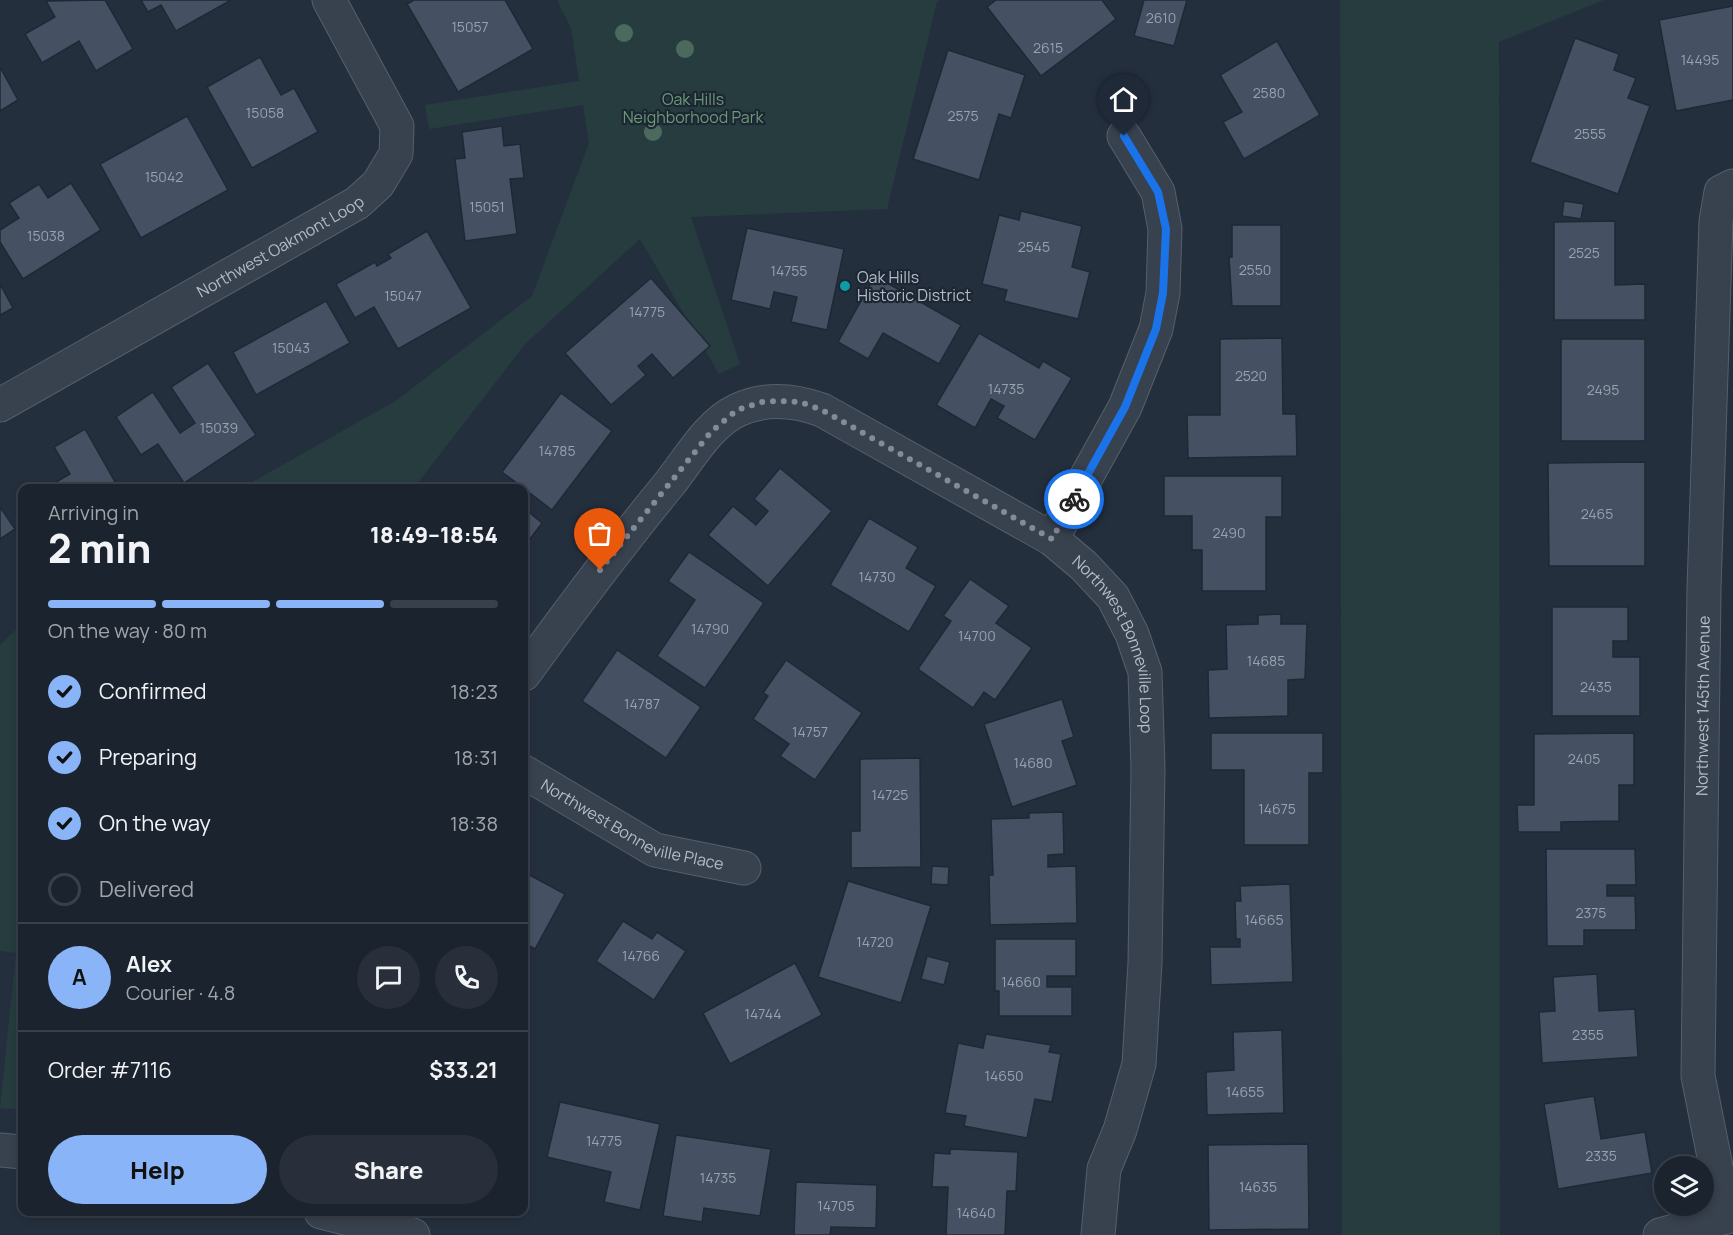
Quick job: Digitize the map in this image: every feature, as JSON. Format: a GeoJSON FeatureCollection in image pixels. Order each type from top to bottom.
{"type":"FeatureCollection","features":[{"type":"Feature","properties":{"kind":"street","name":"Northwest Oakmont Loop"},"geometry":{"type":"LineString","coordinates":[[0,405],[357,202],[378,184],[396,154],[398,126],[329,0]]}},
{"type":"Feature","properties":{"kind":"street"},"geometry":{"type":"LineString","coordinates":[[1052,539],[1125,407],[1156,329],[1163,293],[1166,229],[1158,192],[1124,136]]}},
{"type":"Feature","properties":{"kind":"street","name":"Northwest 145th Avenue"},"geometry":{"type":"LineString","coordinates":[[1727,189],[1716,221],[1704,588],[1698,1076],[1729,1216]]}},
{"type":"Feature","properties":{"kind":"street","name":"Northwest Bonneville Loop"},"geometry":{"type":"LineString","coordinates":[[528,669],[600,570],[711,432],[737,410],[762,402],[800,402],[822,410],[1052,539],[1084,566],[1113,597],[1132,634],[1145,672],[1148,768],[1145,963],[1139,1064],[1120,1130],[1104,1169],[1098,1235]]}},
{"type":"Feature","properties":{"kind":"street","name":"Northwest Bonneville Place"},"geometry":{"type":"LineString","coordinates":[[528,774],[655,850],[744,868]]}},
{"type":"Feature","properties":{"kind":"street"},"geometry":{"type":"LineString","coordinates":[[0,1150],[18,1152]]}},
{"type":"Feature","properties":{"kind":"street"},"geometry":{"type":"LineString","coordinates":[[337,1216],[412,1235]]}},
{"type":"Feature","properties":{"kind":"street"},"geometry":{"type":"LineString","coordinates":[[1660,1235],[1729,1216]]}},
{"type":"Feature","properties":{"kind":"green space","name":"Oak Hills Neighborhood Park"},"geometry":{"type":"Polygon","coordinates":[[[557,0],[940,0],[937,2],[887,209],[691,217],[740,364],[719,374],[640,239],[526,343],[417,484],[249,484],[397,400],[532,296],[589,143],[583,105],[429,129],[425,105],[579,81],[571,28],[557,0]]]}},
{"type":"Feature","properties":{"kind":"green space"},"geometry":{"type":"Polygon","coordinates":[[[1340,0],[1604,0],[1499,42],[1500,1235],[1342,1235],[1340,0]]]}},
{"type":"Feature","properties":{"kind":"green space"},"geometry":{"type":"Polygon","coordinates":[[[18,628],[18,1110],[0,1108],[16,953],[0,951],[0,645],[18,628]]]}},
{"type":"Feature","properties":{"kind":"building"},"geometry":{"type":"Polygon","coordinates":[[[105,0],[133,49],[96,71],[79,41],[42,63],[25,34],[55,17],[46,1],[105,0]]]}},
{"type":"Feature","properties":{"kind":"building"},"geometry":{"type":"Polygon","coordinates":[[[141,0],[231,0],[176,31],[161,5],[148,12],[141,0]]]}},
{"type":"Feature","properties":{"kind":"building"},"geometry":{"type":"Polygon","coordinates":[[[414,0],[505,0],[533,49],[458,92],[407,4],[414,0]]]}},
{"type":"Feature","properties":{"kind":"building"},"geometry":{"type":"Polygon","coordinates":[[[996,0],[1102,0],[1116,19],[1041,76],[987,7],[996,0]]]}},
{"type":"Feature","properties":{"kind":"building"},"geometry":{"type":"Polygon","coordinates":[[[1144,0],[1187,0],[1174,46],[1134,36],[1144,0]]]}},
{"type":"Feature","properties":{"kind":"building"},"geometry":{"type":"Polygon","coordinates":[[[1733,6],[1733,100],[1676,111],[1659,20],[1733,6]]]}},
{"type":"Feature","properties":{"kind":"building"},"geometry":{"type":"Polygon","coordinates":[[[1575,38],[1619,54],[1614,70],[1636,78],[1628,98],[1650,106],[1618,194],[1530,162],[1575,38]]]}},
{"type":"Feature","properties":{"kind":"building"},"geometry":{"type":"Polygon","coordinates":[[[1277,41],[1320,115],[1244,159],[1223,122],[1242,112],[1220,75],[1277,41]]]}},
{"type":"Feature","properties":{"kind":"building"},"geometry":{"type":"Polygon","coordinates":[[[948,50],[1025,75],[1011,118],[999,114],[979,180],[913,159],[948,50]]]}},
{"type":"Feature","properties":{"kind":"building"},"geometry":{"type":"Polygon","coordinates":[[[260,57],[281,95],[294,88],[318,132],[252,168],[207,87],[260,57]]]}},
{"type":"Feature","properties":{"kind":"building"},"geometry":{"type":"Polygon","coordinates":[[[0,67],[18,100],[0,111],[0,67]]]}},
{"type":"Feature","properties":{"kind":"building"},"geometry":{"type":"Polygon","coordinates":[[[187,116],[228,190],[141,238],[100,164],[187,116]]]}},
{"type":"Feature","properties":{"kind":"building"},"geometry":{"type":"Polygon","coordinates":[[[502,126],[504,146],[520,144],[524,178],[510,179],[517,234],[465,241],[455,159],[465,158],[462,132],[502,126]]]}},
{"type":"Feature","properties":{"kind":"building"},"geometry":{"type":"Polygon","coordinates":[[[71,183],[101,230],[23,279],[0,242],[0,230],[19,218],[9,203],[39,184],[48,198],[71,183]]]}},
{"type":"Feature","properties":{"kind":"building"},"geometry":{"type":"Polygon","coordinates":[[[1564,201],[1584,204],[1581,219],[1562,216],[1564,201]]]}},
{"type":"Feature","properties":{"kind":"building"},"geometry":{"type":"Polygon","coordinates":[[[1021,211],[1082,226],[1072,267],[1090,272],[1078,319],[1004,301],[1007,290],[982,284],[999,215],[1019,220],[1021,211]]]}},
{"type":"Feature","properties":{"kind":"building"},"geometry":{"type":"Polygon","coordinates":[[[1615,221],[1615,285],[1645,284],[1645,320],[1554,320],[1554,222],[1615,221]]]}},
{"type":"Feature","properties":{"kind":"building"},"geometry":{"type":"Polygon","coordinates":[[[1232,225],[1281,225],[1281,306],[1232,306],[1229,257],[1232,257],[1232,225]]]}},
{"type":"Feature","properties":{"kind":"building"},"geometry":{"type":"Polygon","coordinates":[[[747,228],[844,249],[827,330],[791,322],[797,297],[774,292],[770,309],[731,300],[747,228]]]}},
{"type":"Feature","properties":{"kind":"building"},"geometry":{"type":"Polygon","coordinates":[[[427,231],[471,308],[398,349],[374,307],[355,318],[336,284],[375,262],[377,266],[391,258],[388,254],[427,231]]]}},
{"type":"Feature","properties":{"kind":"building"},"geometry":{"type":"Polygon","coordinates":[[[875,276],[961,325],[939,364],[883,333],[868,359],[838,342],[875,276]]]}},
{"type":"Feature","properties":{"kind":"building"},"geometry":{"type":"Polygon","coordinates":[[[651,278],[710,346],[673,378],[652,354],[638,366],[646,375],[611,405],[565,353],[651,278]]]}},
{"type":"Feature","properties":{"kind":"building"},"geometry":{"type":"Polygon","coordinates":[[[0,284],[13,308],[0,315],[0,284]]]}},
{"type":"Feature","properties":{"kind":"building"},"geometry":{"type":"Polygon","coordinates":[[[326,301],[350,343],[256,395],[233,352],[326,301]]]}},
{"type":"Feature","properties":{"kind":"building"},"geometry":{"type":"Polygon","coordinates":[[[979,333],[1039,368],[1043,361],[1072,378],[1035,440],[997,418],[1004,406],[991,399],[975,428],[936,405],[979,333]]]}},
{"type":"Feature","properties":{"kind":"building"},"geometry":{"type":"Polygon","coordinates":[[[1282,338],[1283,414],[1296,414],[1297,456],[1188,458],[1187,415],[1220,415],[1220,339],[1282,338]]]}},
{"type":"Feature","properties":{"kind":"building"},"geometry":{"type":"Polygon","coordinates":[[[1561,339],[1645,339],[1645,441],[1561,441],[1561,339]]]}},
{"type":"Feature","properties":{"kind":"building"},"geometry":{"type":"Polygon","coordinates":[[[208,363],[256,435],[184,483],[158,444],[141,455],[116,417],[153,392],[180,433],[195,423],[171,387],[208,363]]]}},
{"type":"Feature","properties":{"kind":"building"},"geometry":{"type":"Polygon","coordinates":[[[561,393],[612,431],[552,510],[528,492],[528,484],[518,484],[502,472],[561,393]]]}},
{"type":"Feature","properties":{"kind":"building"},"geometry":{"type":"Polygon","coordinates":[[[85,429],[116,484],[53,484],[70,474],[54,447],[85,429]]]}},
{"type":"Feature","properties":{"kind":"building"},"geometry":{"type":"Polygon","coordinates":[[[1645,462],[1645,566],[1549,566],[1548,463],[1645,462]]]}},
{"type":"Feature","properties":{"kind":"building"},"geometry":{"type":"Polygon","coordinates":[[[780,468],[832,511],[768,586],[708,535],[733,506],[756,525],[768,511],[754,499],[780,468]]]}},
{"type":"Feature","properties":{"kind":"building"},"geometry":{"type":"Polygon","coordinates":[[[1164,476],[1282,476],[1282,517],[1266,517],[1266,591],[1202,591],[1202,550],[1192,550],[1192,516],[1164,516],[1164,476]]]}},
{"type":"Feature","properties":{"kind":"building"},"geometry":{"type":"Polygon","coordinates":[[[0,507],[15,529],[0,539],[0,507]]]}},
{"type":"Feature","properties":{"kind":"building"},"geometry":{"type":"Polygon","coordinates":[[[528,511],[542,523],[528,542],[528,511]]]}},
{"type":"Feature","properties":{"kind":"building"},"geometry":{"type":"Polygon","coordinates":[[[869,518],[918,547],[906,568],[936,586],[909,632],[830,585],[869,518]]]}},
{"type":"Feature","properties":{"kind":"building"},"geometry":{"type":"Polygon","coordinates":[[[689,552],[764,603],[705,688],[657,656],[695,600],[668,581],[689,552]]]}},
{"type":"Feature","properties":{"kind":"building"},"geometry":{"type":"Polygon","coordinates":[[[970,579],[1009,606],[996,623],[1032,648],[995,700],[984,692],[973,708],[918,669],[951,621],[943,616],[970,579]]]}},
{"type":"Feature","properties":{"kind":"building"},"geometry":{"type":"Polygon","coordinates":[[[1552,607],[1628,607],[1628,641],[1613,641],[1613,657],[1640,657],[1640,716],[1552,716],[1552,607]]]}},
{"type":"Feature","properties":{"kind":"building"},"geometry":{"type":"Polygon","coordinates":[[[1281,614],[1281,624],[1307,624],[1305,679],[1288,680],[1288,716],[1209,718],[1208,670],[1227,669],[1226,625],[1258,624],[1258,615],[1281,614]]]}},
{"type":"Feature","properties":{"kind":"building"},"geometry":{"type":"Polygon","coordinates":[[[617,650],[701,707],[666,758],[582,701],[617,650]]]}},
{"type":"Feature","properties":{"kind":"building"},"geometry":{"type":"Polygon","coordinates":[[[786,660],[862,713],[815,780],[780,756],[789,744],[753,719],[768,696],[763,693],[786,660]]]}},
{"type":"Feature","properties":{"kind":"building"},"geometry":{"type":"Polygon","coordinates":[[[1062,699],[1074,737],[1062,741],[1077,785],[1012,807],[984,724],[1062,699]]]}},
{"type":"Feature","properties":{"kind":"building"},"geometry":{"type":"Polygon","coordinates":[[[1211,733],[1323,733],[1323,773],[1309,773],[1309,845],[1244,845],[1244,770],[1211,770],[1211,733]]]}},
{"type":"Feature","properties":{"kind":"building"},"geometry":{"type":"Polygon","coordinates":[[[1634,733],[1634,785],[1619,785],[1619,821],[1561,822],[1561,832],[1518,832],[1517,805],[1534,805],[1534,734],[1634,733]]]}},
{"type":"Feature","properties":{"kind":"building"},"geometry":{"type":"Polygon","coordinates":[[[920,758],[921,867],[851,868],[851,831],[860,831],[860,759],[920,758]]]}},
{"type":"Feature","properties":{"kind":"building"},"geometry":{"type":"Polygon","coordinates":[[[1063,812],[1064,854],[1048,855],[1048,867],[1076,866],[1077,923],[990,925],[989,875],[993,875],[991,819],[1029,818],[1029,813],[1063,812]]]}},
{"type":"Feature","properties":{"kind":"building"},"geometry":{"type":"Polygon","coordinates":[[[1546,849],[1635,849],[1636,885],[1607,885],[1607,896],[1635,896],[1636,930],[1584,930],[1584,946],[1547,946],[1546,849]]]}},
{"type":"Feature","properties":{"kind":"building"},"geometry":{"type":"Polygon","coordinates":[[[932,866],[949,867],[948,885],[931,884],[932,866]]]}},
{"type":"Feature","properties":{"kind":"building"},"geometry":{"type":"Polygon","coordinates":[[[528,874],[565,894],[535,949],[528,945],[528,874]]]}},
{"type":"Feature","properties":{"kind":"building"},"geometry":{"type":"Polygon","coordinates":[[[848,881],[931,906],[901,1003],[818,977],[848,881]]]}},
{"type":"Feature","properties":{"kind":"building"},"geometry":{"type":"Polygon","coordinates":[[[1290,884],[1293,982],[1211,985],[1210,947],[1240,947],[1240,939],[1236,939],[1235,901],[1241,901],[1240,886],[1290,884]]]}},
{"type":"Feature","properties":{"kind":"building"},"geometry":{"type":"Polygon","coordinates":[[[623,921],[652,939],[657,932],[686,951],[654,1000],[596,961],[623,921]]]}},
{"type":"Feature","properties":{"kind":"building"},"geometry":{"type":"Polygon","coordinates":[[[995,939],[1076,939],[1076,976],[1047,976],[1047,987],[1072,987],[1072,1016],[999,1016],[999,991],[995,991],[995,939]]]}},
{"type":"Feature","properties":{"kind":"building"},"geometry":{"type":"Polygon","coordinates":[[[927,956],[950,962],[944,985],[921,979],[927,956]]]}},
{"type":"Feature","properties":{"kind":"building"},"geometry":{"type":"Polygon","coordinates":[[[795,963],[822,1015],[730,1064],[703,1013],[795,963]]]}},
{"type":"Feature","properties":{"kind":"building"},"geometry":{"type":"Polygon","coordinates":[[[1597,974],[1599,1011],[1635,1009],[1638,1057],[1542,1063],[1539,1012],[1555,1011],[1553,977],[1597,974]]]}},
{"type":"Feature","properties":{"kind":"building"},"geometry":{"type":"Polygon","coordinates":[[[1282,1030],[1284,1113],[1207,1115],[1206,1072],[1234,1070],[1233,1032],[1282,1030]]]}},
{"type":"Feature","properties":{"kind":"building"},"geometry":{"type":"Polygon","coordinates":[[[986,1034],[1051,1045],[1049,1052],[1061,1054],[1052,1102],[1035,1099],[1027,1138],[964,1126],[966,1116],[945,1113],[958,1043],[983,1048],[986,1034]]]}},
{"type":"Feature","properties":{"kind":"building"},"geometry":{"type":"Polygon","coordinates":[[[1594,1096],[1601,1139],[1645,1132],[1652,1173],[1558,1189],[1544,1104],[1594,1096]]]}},
{"type":"Feature","properties":{"kind":"building"},"geometry":{"type":"Polygon","coordinates":[[[560,1102],[660,1124],[640,1210],[604,1202],[611,1172],[547,1157],[560,1102]]]}},
{"type":"Feature","properties":{"kind":"building"},"geometry":{"type":"Polygon","coordinates":[[[676,1135],[771,1149],[760,1216],[704,1208],[702,1222],[663,1216],[676,1135]]]}},
{"type":"Feature","properties":{"kind":"building"},"geometry":{"type":"Polygon","coordinates":[[[1308,1144],[1309,1229],[1209,1230],[1208,1145],[1308,1144]]]}},
{"type":"Feature","properties":{"kind":"building"},"geometry":{"type":"Polygon","coordinates":[[[950,1149],[1018,1152],[1016,1191],[1007,1191],[1005,1235],[946,1235],[948,1187],[932,1187],[934,1153],[950,1154],[950,1149]]]}},
{"type":"Feature","properties":{"kind":"building"},"geometry":{"type":"Polygon","coordinates":[[[796,1182],[877,1185],[876,1228],[831,1227],[830,1235],[794,1235],[796,1182]]]}},
{"type":"Feature","properties":{"kind":"way so far"},"geometry":{"type":"LineString","coordinates":[[600,570],[711,432],[737,410],[762,402],[800,402],[822,410],[1052,539],[1074,499]]}},
{"type":"Feature","properties":{"kind":"place","name":"Oak Hills Historic District"},"geometry":{"type":"Point","coordinates":[845,286]}},
{"type":"Feature","properties":{"kind":"route"},"geometry":{"type":"LineString","coordinates":[[1074,499],[1125,407],[1156,329],[1163,293],[1166,229],[1158,192],[1124,136]]}}]}
